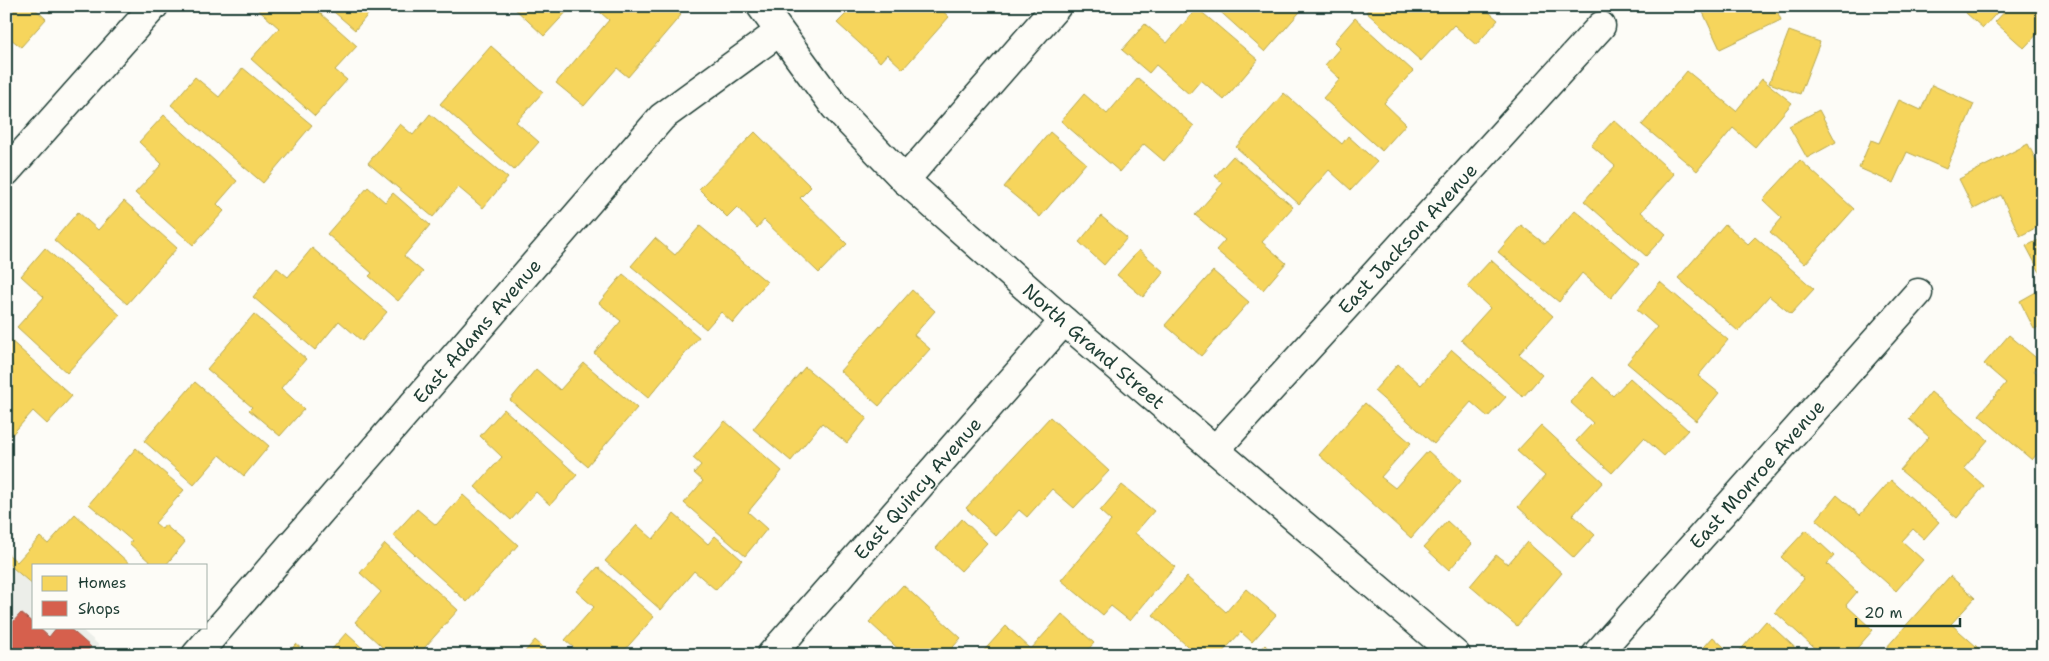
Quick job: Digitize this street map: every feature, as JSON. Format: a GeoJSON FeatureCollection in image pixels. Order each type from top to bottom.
{"type":"FeatureCollection","features":[{"type":"Feature","properties":{"kind":"street"},"geometry":{"type":"LineString","coordinates":[[6,172],[154,6]]}},
{"type":"Feature","properties":{"kind":"street","name":"North Grand Street"},"geometry":{"type":"LineString","coordinates":[[761,6],[835,107],[905,180],[1064,321],[1456,655]]}},
{"type":"Feature","properties":{"kind":"street"},"geometry":{"type":"LineString","coordinates":[[905,180],[1057,6]]}},
{"type":"Feature","properties":{"kind":"street","name":"East Jackson Avenue"},"geometry":{"type":"LineString","coordinates":[[1215,450],[1601,26]]}},
{"type":"Feature","properties":{"kind":"street","name":"East Adams Avenue"},"geometry":{"type":"LineString","coordinates":[[196,655],[662,118],[780,32]]}},
{"type":"Feature","properties":{"kind":"street","name":"East Monroe Avenue"},"geometry":{"type":"LineString","coordinates":[[1596,655],[1918,293]]}},
{"type":"Feature","properties":{"kind":"street","name":"East Quincy Avenue"},"geometry":{"type":"LineString","coordinates":[[785,650],[1064,321]]}},
{"type":"Feature","properties":{"kind":"shaded area"},"geometry":{"type":"Polygon","coordinates":[[[6,562],[32,585],[32,628],[80,628],[110,655],[6,655],[6,562]]]}},
{"type":"Feature","properties":{"kind":"building: Homes"},"geometry":{"type":"Polygon","coordinates":[[[6,6],[32,6],[46,19],[21,47],[6,35],[6,6]]]}},
{"type":"Feature","properties":{"kind":"building: Homes"},"geometry":{"type":"Polygon","coordinates":[[[43,6],[57,6],[50,13],[43,6]]]}},
{"type":"Feature","properties":{"kind":"building: Homes"},"geometry":{"type":"Polygon","coordinates":[[[257,6],[312,6],[357,46],[335,70],[347,80],[315,116],[251,59],[279,28],[256,8],[257,6]]]}},
{"type":"Feature","properties":{"kind":"building: Homes"},"geometry":{"type":"Polygon","coordinates":[[[327,6],[375,6],[355,30],[327,6]]]}},
{"type":"Feature","properties":{"kind":"building: Homes"},"geometry":{"type":"Polygon","coordinates":[[[389,6],[403,6],[397,13],[389,6]]]}},
{"type":"Feature","properties":{"kind":"building: Homes"},"geometry":{"type":"Polygon","coordinates":[[[512,6],[572,6],[544,36],[512,6]]]}},
{"type":"Feature","properties":{"kind":"building: Homes"},"geometry":{"type":"Polygon","coordinates":[[[593,6],[671,6],[681,15],[628,77],[617,68],[584,106],[556,83],[609,20],[593,6]]]}},
{"type":"Feature","properties":{"kind":"building: Homes"},"geometry":{"type":"Polygon","coordinates":[[[839,6],[894,6],[899,10],[902,6],[937,6],[949,17],[903,69],[887,54],[880,62],[837,23],[847,13],[839,6]]]}},
{"type":"Feature","properties":{"kind":"building: Homes"},"geometry":{"type":"Polygon","coordinates":[[[1214,6],[1305,6],[1265,52],[1214,6]]]}},
{"type":"Feature","properties":{"kind":"building: Homes"},"geometry":{"type":"Polygon","coordinates":[[[1371,6],[1482,6],[1498,20],[1476,45],[1454,25],[1421,61],[1366,12],[1371,6]]]}},
{"type":"Feature","properties":{"kind":"building: Homes"},"geometry":{"type":"Polygon","coordinates":[[[1700,6],[1775,6],[1781,20],[1720,49],[1700,6]]]}},
{"type":"Feature","properties":{"kind":"building: Homes"},"geometry":{"type":"Polygon","coordinates":[[[1958,6],[2003,6],[1983,28],[1958,6]]]}},
{"type":"Feature","properties":{"kind":"building: Homes"},"geometry":{"type":"Polygon","coordinates":[[[2010,6],[2043,6],[2043,28],[2024,48],[1995,22],[2010,6]]]}},
{"type":"Feature","properties":{"kind":"building: Homes"},"geometry":{"type":"Polygon","coordinates":[[[1197,8],[1258,60],[1224,100],[1201,80],[1189,94],[1156,65],[1149,73],[1122,50],[1145,24],[1167,43],[1197,8]]]}},
{"type":"Feature","properties":{"kind":"building: Homes"},"geometry":{"type":"Polygon","coordinates":[[[1355,18],[1413,71],[1384,103],[1406,124],[1382,151],[1323,98],[1340,79],[1325,65],[1340,48],[1334,42],[1355,18]]]}},
{"type":"Feature","properties":{"kind":"building: Homes"},"geometry":{"type":"Polygon","coordinates":[[[1789,31],[1820,42],[1800,94],[1769,83],[1789,31]]]}},
{"type":"Feature","properties":{"kind":"building: Homes"},"geometry":{"type":"Polygon","coordinates":[[[491,46],[543,92],[516,122],[539,142],[514,170],[440,104],[491,46]]]}},
{"type":"Feature","properties":{"kind":"building: Homes"},"geometry":{"type":"Polygon","coordinates":[[[243,68],[312,125],[263,183],[171,105],[195,77],[219,97],[243,68]]]}},
{"type":"Feature","properties":{"kind":"building: Homes"},"geometry":{"type":"Polygon","coordinates":[[[1687,71],[1736,111],[1762,79],[1792,103],[1755,147],[1733,128],[1697,171],[1642,125],[1687,71]]]}},
{"type":"Feature","properties":{"kind":"building: Homes"},"geometry":{"type":"Polygon","coordinates":[[[1138,78],[1194,126],[1164,161],[1144,144],[1120,172],[1061,121],[1084,94],[1107,114],[1138,78]]]}},
{"type":"Feature","properties":{"kind":"building: Homes"},"geometry":{"type":"Polygon","coordinates":[[[1932,85],[1974,104],[1946,169],[1907,152],[1893,183],[1859,168],[1871,140],[1879,143],[1899,100],[1921,110],[1932,85]]]}},
{"type":"Feature","properties":{"kind":"building: Homes"},"geometry":{"type":"Polygon","coordinates":[[[1284,93],[1342,144],[1348,136],[1377,162],[1351,190],[1329,170],[1299,204],[1236,147],[1284,93]]]}},
{"type":"Feature","properties":{"kind":"building: Homes"},"geometry":{"type":"Polygon","coordinates":[[[1819,110],[1836,142],[1807,158],[1789,126],[1819,110]]]}},
{"type":"Feature","properties":{"kind":"building: Homes"},"geometry":{"type":"Polygon","coordinates":[[[430,114],[508,178],[483,208],[458,187],[433,217],[368,163],[400,124],[413,135],[430,114]]]}},
{"type":"Feature","properties":{"kind":"building: Homes"},"geometry":{"type":"Polygon","coordinates":[[[164,115],[237,181],[217,204],[224,211],[193,245],[135,193],[162,164],[139,142],[164,115]]]}},
{"type":"Feature","properties":{"kind":"building: Homes"},"geometry":{"type":"Polygon","coordinates":[[[1614,120],[1674,174],[1641,212],[1666,234],[1646,256],[1584,201],[1615,166],[1591,145],[1614,120]]]}},
{"type":"Feature","properties":{"kind":"building: Homes"},"geometry":{"type":"Polygon","coordinates":[[[755,132],[811,187],[800,198],[847,244],[819,273],[764,220],[757,228],[737,207],[727,217],[699,189],[755,132]]]}},
{"type":"Feature","properties":{"kind":"building: Homes"},"geometry":{"type":"Polygon","coordinates":[[[1050,132],[1086,163],[1040,217],[1004,187],[1050,132]]]}},
{"type":"Feature","properties":{"kind":"building: Homes"},"geometry":{"type":"Polygon","coordinates":[[[2028,144],[2043,174],[2043,224],[2020,236],[2001,195],[1974,209],[1959,179],[2028,144]]]}},
{"type":"Feature","properties":{"kind":"building: Homes"},"geometry":{"type":"Polygon","coordinates":[[[1233,156],[1293,207],[1262,242],[1286,263],[1263,290],[1216,250],[1225,240],[1195,215],[1223,183],[1215,176],[1233,156]]]}},
{"type":"Feature","properties":{"kind":"building: Homes"},"geometry":{"type":"Polygon","coordinates":[[[1800,160],[1854,209],[1805,264],[1770,232],[1782,218],[1763,200],[1800,160]]]}},
{"type":"Feature","properties":{"kind":"building: Homes"},"geometry":{"type":"Polygon","coordinates":[[[368,187],[385,202],[393,193],[430,225],[404,256],[423,272],[398,301],[369,276],[372,273],[327,234],[368,187]]]}},
{"type":"Feature","properties":{"kind":"building: Homes"},"geometry":{"type":"Polygon","coordinates":[[[124,201],[177,248],[127,304],[54,240],[78,212],[98,230],[124,201]]]}},
{"type":"Feature","properties":{"kind":"building: Homes"},"geometry":{"type":"Polygon","coordinates":[[[1575,210],[1639,264],[1611,298],[1582,273],[1559,302],[1498,252],[1521,225],[1545,244],[1575,210]]]}},
{"type":"Feature","properties":{"kind":"building: Homes"},"geometry":{"type":"Polygon","coordinates":[[[1101,216],[1127,238],[1104,265],[1079,242],[1101,216]]]}},
{"type":"Feature","properties":{"kind":"building: Homes"},"geometry":{"type":"Polygon","coordinates":[[[1725,224],[1748,244],[1755,237],[1814,289],[1791,314],[1769,296],[1738,331],[1678,278],[1725,224]]]}},
{"type":"Feature","properties":{"kind":"building: Homes"},"geometry":{"type":"Polygon","coordinates":[[[700,226],[767,282],[733,323],[721,312],[706,329],[631,266],[655,238],[675,255],[700,226]]]}},
{"type":"Feature","properties":{"kind":"building: Homes"},"geometry":{"type":"Polygon","coordinates":[[[2043,238],[2043,278],[2026,246],[2043,238]]]}},
{"type":"Feature","properties":{"kind":"building: Homes"},"geometry":{"type":"Polygon","coordinates":[[[45,248],[120,315],[67,373],[17,327],[44,297],[21,276],[45,248]]]}},
{"type":"Feature","properties":{"kind":"building: Homes"},"geometry":{"type":"Polygon","coordinates":[[[312,248],[387,312],[362,341],[339,321],[315,350],[253,297],[277,268],[288,277],[312,248]]]}},
{"type":"Feature","properties":{"kind":"building: Homes"},"geometry":{"type":"Polygon","coordinates":[[[1139,250],[1164,272],[1143,297],[1117,275],[1139,250]]]}},
{"type":"Feature","properties":{"kind":"building: Homes"},"geometry":{"type":"Polygon","coordinates":[[[1491,260],[1553,316],[1519,354],[1542,375],[1523,397],[1461,340],[1490,308],[1467,286],[1491,260]]]}},
{"type":"Feature","properties":{"kind":"building: Homes"},"geometry":{"type":"Polygon","coordinates":[[[1213,271],[1249,302],[1201,356],[1165,325],[1213,271]]]}},
{"type":"Feature","properties":{"kind":"building: Homes"},"geometry":{"type":"Polygon","coordinates":[[[623,274],[699,337],[648,398],[594,353],[621,321],[599,303],[623,274]]]}},
{"type":"Feature","properties":{"kind":"building: Homes"},"geometry":{"type":"Polygon","coordinates":[[[1660,282],[1728,340],[1698,376],[1719,393],[1696,421],[1627,363],[1657,327],[1637,310],[1660,282]]]}},
{"type":"Feature","properties":{"kind":"building: Homes"},"geometry":{"type":"Polygon","coordinates":[[[2043,288],[2043,325],[2034,329],[2020,301],[2043,288]]]}},
{"type":"Feature","properties":{"kind":"building: Homes"},"geometry":{"type":"Polygon","coordinates":[[[912,290],[935,311],[914,335],[930,349],[879,406],[840,371],[912,290]]]}},
{"type":"Feature","properties":{"kind":"building: Homes"},"geometry":{"type":"Polygon","coordinates":[[[254,314],[306,359],[281,388],[304,409],[280,436],[249,410],[252,407],[207,369],[254,314]]]}},
{"type":"Feature","properties":{"kind":"building: Homes"},"geometry":{"type":"Polygon","coordinates":[[[2009,335],[2041,362],[2034,371],[2043,378],[2043,416],[2037,423],[2043,427],[2043,447],[2032,460],[1979,415],[2006,383],[1984,364],[2009,335]]]}},
{"type":"Feature","properties":{"kind":"building: Homes"},"geometry":{"type":"Polygon","coordinates":[[[8,338],[72,396],[47,424],[33,411],[8,439],[6,438],[6,340],[8,338]]]}},
{"type":"Feature","properties":{"kind":"building: Homes"},"geometry":{"type":"Polygon","coordinates":[[[1452,350],[1506,397],[1488,417],[1471,402],[1434,444],[1374,391],[1398,364],[1421,385],[1452,350]]]}},
{"type":"Feature","properties":{"kind":"building: Homes"},"geometry":{"type":"Polygon","coordinates":[[[584,363],[637,408],[587,466],[510,400],[536,369],[560,390],[584,363]]]}},
{"type":"Feature","properties":{"kind":"building: Homes"},"geometry":{"type":"Polygon","coordinates":[[[805,367],[867,418],[847,443],[822,423],[791,461],[753,429],[805,367]]]}},
{"type":"Feature","properties":{"kind":"building: Homes"},"geometry":{"type":"Polygon","coordinates":[[[1593,377],[1613,396],[1630,378],[1688,430],[1664,456],[1644,438],[1612,473],[1576,441],[1593,423],[1570,402],[1593,377]]]}},
{"type":"Feature","properties":{"kind":"building: Homes"},"geometry":{"type":"Polygon","coordinates":[[[195,382],[269,446],[244,476],[220,455],[194,485],[144,441],[195,382]]]}},
{"type":"Feature","properties":{"kind":"building: Homes"},"geometry":{"type":"Polygon","coordinates":[[[1931,392],[1988,440],[1964,468],[1984,486],[1957,518],[1900,470],[1929,437],[1909,419],[1931,392]]]}},
{"type":"Feature","properties":{"kind":"building: Homes"},"geometry":{"type":"Polygon","coordinates":[[[1365,403],[1411,443],[1381,477],[1395,488],[1428,451],[1461,481],[1411,538],[1319,455],[1365,403]]]}},
{"type":"Feature","properties":{"kind":"building: Homes"},"geometry":{"type":"Polygon","coordinates":[[[504,409],[577,475],[550,505],[536,492],[511,520],[475,487],[502,457],[480,436],[504,409]]]}},
{"type":"Feature","properties":{"kind":"building: Homes"},"geometry":{"type":"Polygon","coordinates":[[[1050,417],[1109,471],[1074,508],[1052,489],[1027,517],[1019,510],[996,536],[966,508],[1050,417]]]}},
{"type":"Feature","properties":{"kind":"building: Homes"},"geometry":{"type":"Polygon","coordinates":[[[725,421],[782,471],[748,512],[767,529],[745,556],[684,503],[703,481],[694,473],[701,465],[693,458],[725,421]]]}},
{"type":"Feature","properties":{"kind":"building: Homes"},"geometry":{"type":"Polygon","coordinates":[[[1541,425],[1603,482],[1573,515],[1595,535],[1574,558],[1518,507],[1545,476],[1517,451],[1541,425]]]}},
{"type":"Feature","properties":{"kind":"building: Homes"},"geometry":{"type":"Polygon","coordinates":[[[136,448],[184,490],[155,523],[162,529],[165,525],[185,542],[167,564],[152,564],[129,543],[132,541],[89,504],[136,448]]]}},
{"type":"Feature","properties":{"kind":"building: Homes"},"geometry":{"type":"Polygon","coordinates":[[[1891,480],[1939,522],[1924,539],[1913,529],[1902,541],[1923,560],[1896,591],[1816,520],[1837,495],[1860,515],[1891,480]]]}},
{"type":"Feature","properties":{"kind":"building: Homes"},"geometry":{"type":"Polygon","coordinates":[[[1122,485],[1154,511],[1135,533],[1175,567],[1130,621],[1111,606],[1103,615],[1061,580],[1111,521],[1100,511],[1122,485]]]}},
{"type":"Feature","properties":{"kind":"building: Homes"},"geometry":{"type":"Polygon","coordinates":[[[463,495],[518,545],[467,602],[393,535],[417,509],[436,525],[463,495]]]}},
{"type":"Feature","properties":{"kind":"building: Homes"},"geometry":{"type":"Polygon","coordinates":[[[75,514],[130,564],[32,564],[32,584],[6,562],[8,554],[17,562],[40,537],[48,544],[75,514]]]}},
{"type":"Feature","properties":{"kind":"building: Homes"},"geometry":{"type":"Polygon","coordinates":[[[674,514],[708,544],[715,536],[742,560],[716,590],[694,571],[661,610],[605,561],[637,525],[653,539],[674,514]]]}},
{"type":"Feature","properties":{"kind":"building: Homes"},"geometry":{"type":"Polygon","coordinates":[[[962,519],[987,543],[961,571],[936,548],[962,519]]]}},
{"type":"Feature","properties":{"kind":"building: Homes"},"geometry":{"type":"Polygon","coordinates":[[[1447,521],[1472,544],[1449,570],[1424,547],[1447,521]]]}},
{"type":"Feature","properties":{"kind":"building: Homes"},"geometry":{"type":"Polygon","coordinates":[[[1806,530],[1834,556],[1827,564],[1857,592],[1846,605],[1873,630],[1851,655],[1822,655],[1775,612],[1804,579],[1781,557],[1806,530]]]}},
{"type":"Feature","properties":{"kind":"building: Homes"},"geometry":{"type":"Polygon","coordinates":[[[1527,542],[1562,573],[1517,626],[1470,586],[1496,555],[1508,564],[1527,542]]]}},
{"type":"Feature","properties":{"kind":"building: Homes"},"geometry":{"type":"Polygon","coordinates":[[[385,544],[458,610],[418,655],[391,655],[355,622],[381,592],[360,573],[385,544]]]}},
{"type":"Feature","properties":{"kind":"building: Homes"},"geometry":{"type":"Polygon","coordinates":[[[598,567],[654,617],[622,653],[624,655],[582,655],[565,640],[594,607],[576,591],[598,567]]]}},
{"type":"Feature","properties":{"kind":"building: Homes"},"geometry":{"type":"Polygon","coordinates":[[[1950,576],[1975,598],[1951,624],[1986,655],[1894,655],[1886,648],[1950,576]]]}},
{"type":"Feature","properties":{"kind":"building: Homes"},"geometry":{"type":"Polygon","coordinates":[[[1187,577],[1226,612],[1246,589],[1276,615],[1252,642],[1241,632],[1220,655],[1197,655],[1153,615],[1187,577]]]}},
{"type":"Feature","properties":{"kind":"building: Homes"},"geometry":{"type":"Polygon","coordinates":[[[903,585],[961,638],[946,655],[905,655],[869,622],[903,585]]]}},
{"type":"Feature","properties":{"kind":"building: Homes"},"geometry":{"type":"Polygon","coordinates":[[[1062,614],[1094,643],[1083,655],[980,655],[1006,626],[1031,649],[1062,614]]]}},
{"type":"Feature","properties":{"kind":"building: Homes"},"geometry":{"type":"Polygon","coordinates":[[[1766,621],[1803,655],[1736,655],[1766,621]]]}},
{"type":"Feature","properties":{"kind":"building: Homes"},"geometry":{"type":"Polygon","coordinates":[[[346,633],[370,655],[327,655],[346,633]]]}},
{"type":"Feature","properties":{"kind":"building: Homes"},"geometry":{"type":"Polygon","coordinates":[[[1713,637],[1733,655],[1697,655],[1713,637]]]}},
{"type":"Feature","properties":{"kind":"building: Homes"},"geometry":{"type":"Polygon","coordinates":[[[535,640],[552,655],[522,655],[535,640]]]}},
{"type":"Feature","properties":{"kind":"building: Homes"},"geometry":{"type":"Polygon","coordinates":[[[296,644],[309,655],[286,655],[296,644]]]}},
{"type":"Feature","properties":{"kind":"building: Homes"},"geometry":{"type":"Polygon","coordinates":[[[1265,645],[1275,655],[1256,655],[1265,645]]]}},
{"type":"Feature","properties":{"kind":"building: Shops"},"geometry":{"type":"Polygon","coordinates":[[[21,613],[32,622],[32,628],[39,628],[49,637],[56,628],[69,628],[91,647],[84,655],[6,655],[6,618],[12,623],[21,613]]]}}]}
